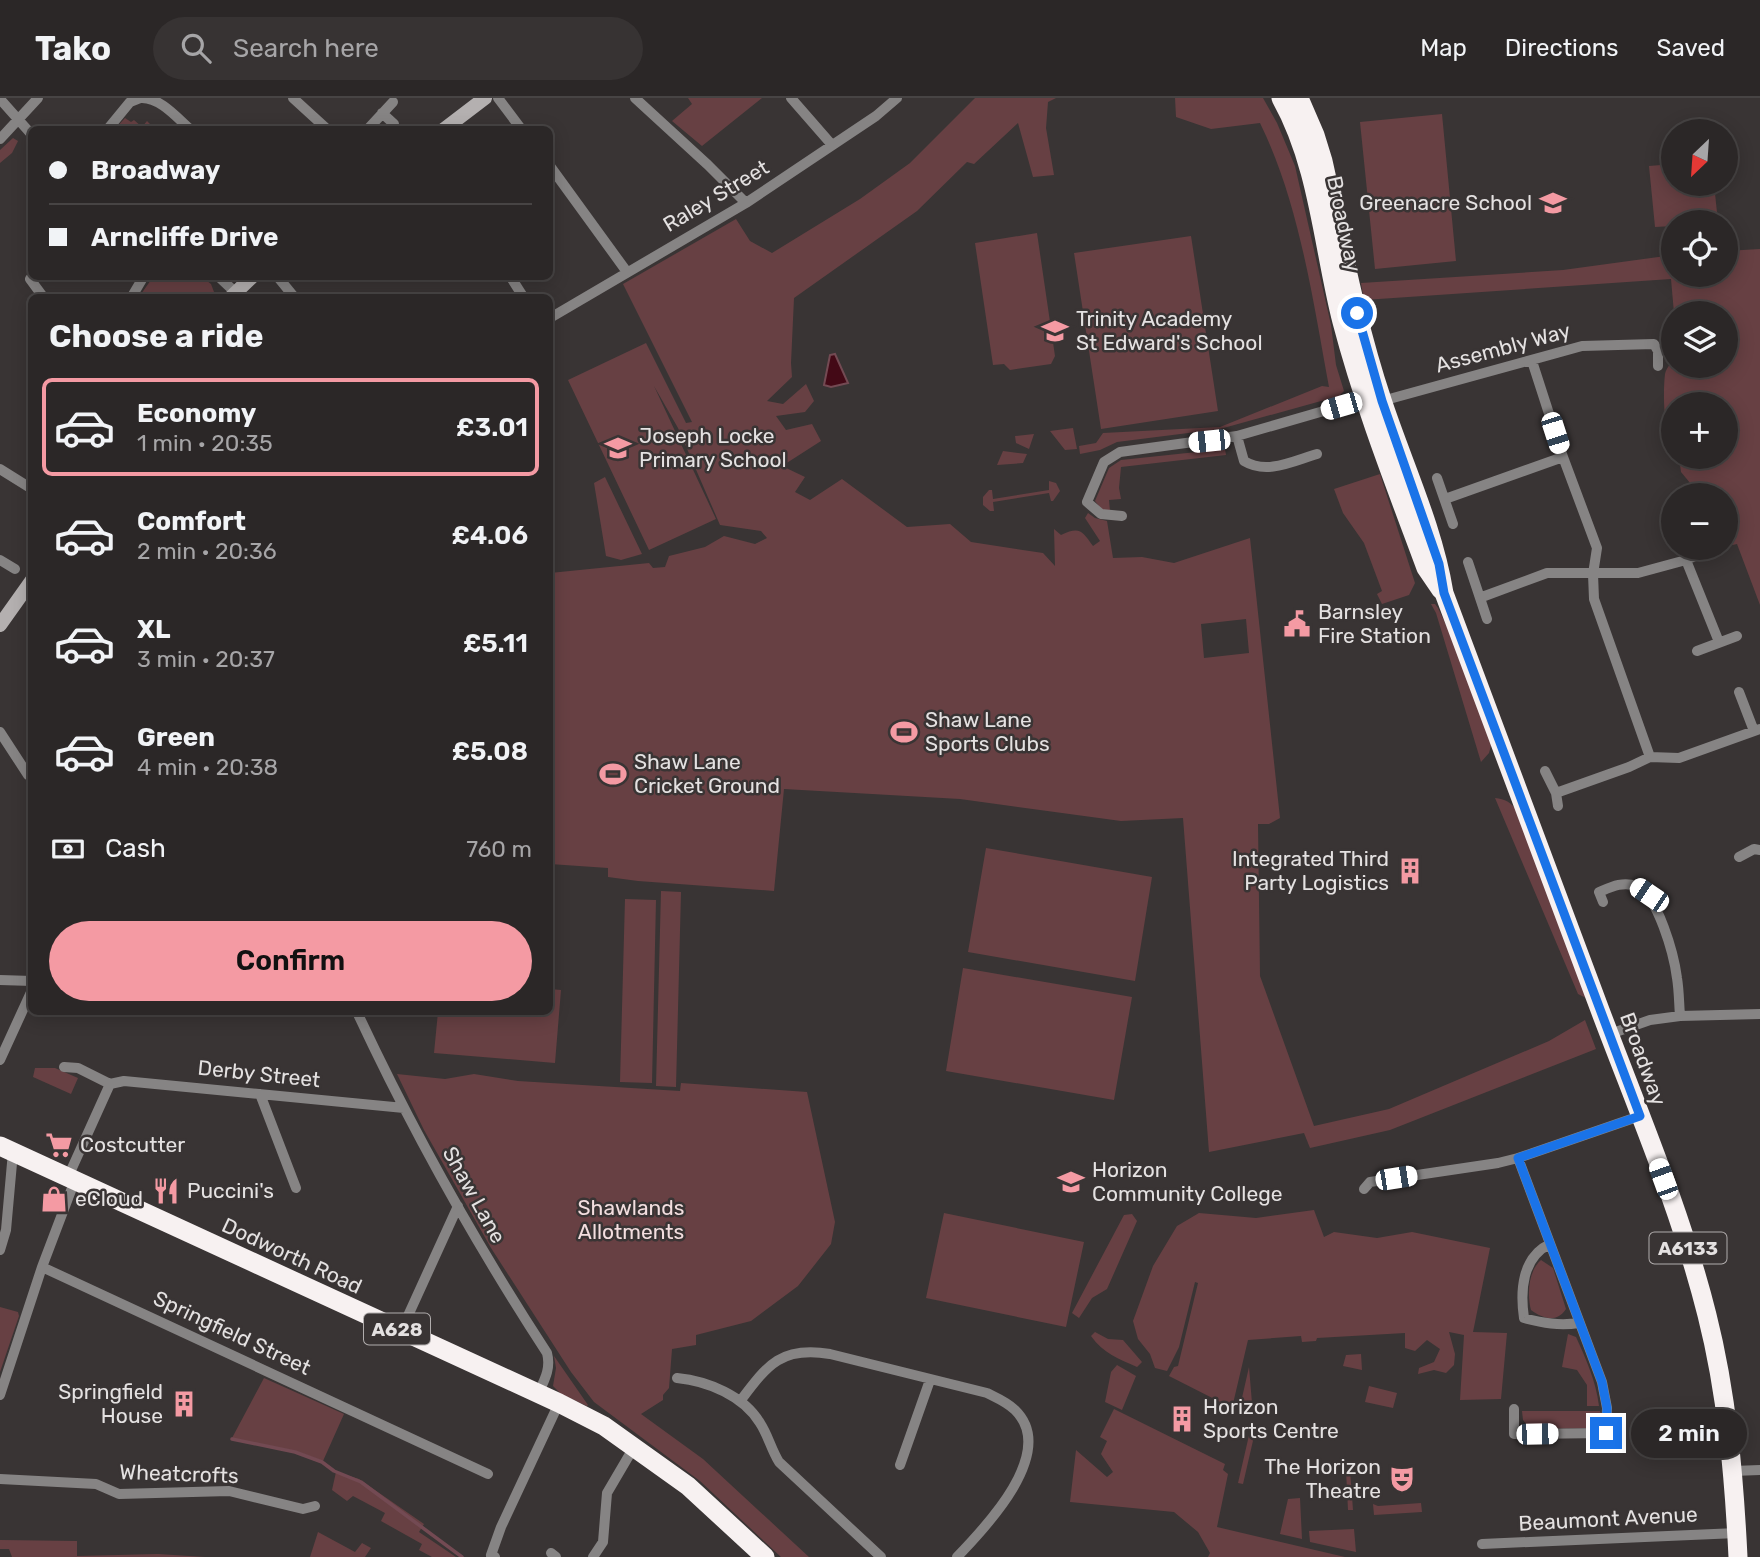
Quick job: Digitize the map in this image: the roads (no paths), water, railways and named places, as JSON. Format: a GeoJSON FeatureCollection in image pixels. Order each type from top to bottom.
{"type":"FeatureCollection","features":[{"type":"Feature","properties":{"kind":"highway","name":"Broadway"},"geometry":{"type":"LineString","coordinates":[[1281,98],[1293,120],[1306,159],[1339,312],[1373,402],[1426,568],[1444,593],[1679,1222],[1705,1306],[1722,1389],[1732,1471],[1738,1557]]}},
{"type":"Feature","properties":{"kind":"highway","name":"Broadway"},"geometry":{"type":"LineString","coordinates":[[1299,98],[1323,161],[1360,327],[1373,402]]}},
{"type":"Feature","properties":{"kind":"highway","name":"Dodworth Road"},"geometry":{"type":"LineString","coordinates":[[6,1149],[604,1426],[688,1486],[765,1557]]}},
{"type":"Feature","properties":{"kind":"street"},"geometry":{"type":"LineString","coordinates":[[0,139],[38,98]]}},
{"type":"Feature","properties":{"kind":"street"},"geometry":{"type":"LineString","coordinates":[[110,126],[130,102],[141,98],[150,98],[159,103],[186,126]]}},
{"type":"Feature","properties":{"kind":"street"},"geometry":{"type":"LineString","coordinates":[[293,98],[324,126]]}},
{"type":"Feature","properties":{"kind":"street"},"geometry":{"type":"LineString","coordinates":[[448,126],[485,98]]}},
{"type":"Feature","properties":{"kind":"street"},"geometry":{"type":"LineString","coordinates":[[498,98],[519,126]]}},
{"type":"Feature","properties":{"kind":"street"},"geometry":{"type":"LineString","coordinates":[[635,98],[746,203]]}},
{"type":"Feature","properties":{"kind":"street"},"geometry":{"type":"LineString","coordinates":[[792,98],[832,145]]}},
{"type":"Feature","properties":{"kind":"street","name":"Raley Street"},"geometry":{"type":"LineString","coordinates":[[553,316],[746,203],[876,116],[897,98]]}},
{"type":"Feature","properties":{"kind":"street"},"geometry":{"type":"LineString","coordinates":[[0,99],[28,131]]}},
{"type":"Feature","properties":{"kind":"street"},"geometry":{"type":"LineString","coordinates":[[371,126],[393,102]]}},
{"type":"Feature","properties":{"kind":"street"},"geometry":{"type":"LineString","coordinates":[[382,114],[394,124]]}},
{"type":"Feature","properties":{"kind":"street"},"geometry":{"type":"LineString","coordinates":[[553,170],[627,272]]}},
{"type":"Feature","properties":{"kind":"street"},"geometry":{"type":"LineString","coordinates":[[233,294],[249,280]]}},
{"type":"Feature","properties":{"kind":"street"},"geometry":{"type":"LineString","coordinates":[[280,280],[292,294]]}},
{"type":"Feature","properties":{"kind":"street","name":"Assembly Way"},"geometry":{"type":"LineString","coordinates":[[1122,516],[1101,514],[1087,502],[1104,462],[1120,452],[1237,436],[1341,406],[1373,402],[1582,346],[1654,344],[1658,351],[1658,366]]}},
{"type":"Feature","properties":{"kind":"street"},"geometry":{"type":"LineString","coordinates":[[1532,361],[1563,457],[1597,548],[1593,575],[1594,599],[1650,757]]}},
{"type":"Feature","properties":{"kind":"street"},"geometry":{"type":"LineString","coordinates":[[1237,436],[1244,461],[1256,468],[1275,466],[1317,454]]}},
{"type":"Feature","properties":{"kind":"street"},"geometry":{"type":"LineString","coordinates":[[1445,499],[1563,457]]}},
{"type":"Feature","properties":{"kind":"street"},"geometry":{"type":"LineString","coordinates":[[0,469],[28,486]]}},
{"type":"Feature","properties":{"kind":"street"},"geometry":{"type":"LineString","coordinates":[[1437,478],[1453,524]]}},
{"type":"Feature","properties":{"kind":"street"},"geometry":{"type":"LineString","coordinates":[[0,560],[15,569]]}},
{"type":"Feature","properties":{"kind":"street"},"geometry":{"type":"LineString","coordinates":[[1482,597],[1547,573],[1638,573],[1686,560],[1719,642]]}},
{"type":"Feature","properties":{"kind":"street"},"geometry":{"type":"LineString","coordinates":[[1468,562],[1482,597],[1487,619]]}},
{"type":"Feature","properties":{"kind":"street"},"geometry":{"type":"LineString","coordinates":[[0,625],[28,586]]}},
{"type":"Feature","properties":{"kind":"street"},"geometry":{"type":"LineString","coordinates":[[1697,651],[1737,636]]}},
{"type":"Feature","properties":{"kind":"street"},"geometry":{"type":"LineString","coordinates":[[1556,793],[1650,757],[1679,758],[1757,730],[1739,692]]}},
{"type":"Feature","properties":{"kind":"street"},"geometry":{"type":"LineString","coordinates":[[0,732],[28,775]]}},
{"type":"Feature","properties":{"kind":"street"},"geometry":{"type":"LineString","coordinates":[[1545,771],[1556,793],[1558,806]]}},
{"type":"Feature","properties":{"kind":"street"},"geometry":{"type":"LineString","coordinates":[[1739,857],[1754,849],[1760,850]]}},
{"type":"Feature","properties":{"kind":"street"},"geometry":{"type":"LineString","coordinates":[[1603,902],[1600,892],[1617,884],[1635,886],[1649,895],[1667,936],[1677,977],[1680,1016]]}},
{"type":"Feature","properties":{"kind":"street"},"geometry":{"type":"LineString","coordinates":[[0,980],[28,981]]}},
{"type":"Feature","properties":{"kind":"street"},"geometry":{"type":"LineString","coordinates":[[0,1060],[28,999]]}},
{"type":"Feature","properties":{"kind":"street"},"geometry":{"type":"LineString","coordinates":[[1610,1034],[1650,1020],[1680,1016],[1760,1014]]}},
{"type":"Feature","properties":{"kind":"street","name":"Shaw Lane"},"geometry":{"type":"LineString","coordinates":[[358,1015],[404,1108],[458,1206],[547,1353],[550,1363],[538,1394]]}},
{"type":"Feature","properties":{"kind":"street"},"geometry":{"type":"LineString","coordinates":[[1,1387],[71,1179],[110,1084],[78,1068],[64,1067]]}},
{"type":"Feature","properties":{"kind":"street","name":"Derby Street"},"geometry":{"type":"LineString","coordinates":[[110,1084],[124,1081],[404,1108]]}},
{"type":"Feature","properties":{"kind":"street"},"geometry":{"type":"LineString","coordinates":[[260,1094],[296,1188]]}},
{"type":"Feature","properties":{"kind":"street"},"geometry":{"type":"LineString","coordinates":[[1364,1189],[1370,1182],[1518,1158],[1640,1116]]}},
{"type":"Feature","properties":{"kind":"street"},"geometry":{"type":"LineString","coordinates":[[0,1250],[6,1230],[6,1149]]}},
{"type":"Feature","properties":{"kind":"street"},"geometry":{"type":"LineString","coordinates":[[1514,1409],[1514,1434],[1606,1433],[1607,1408],[1602,1382],[1518,1158]]}},
{"type":"Feature","properties":{"kind":"street"},"geometry":{"type":"LineString","coordinates":[[401,1331],[458,1206]]}},
{"type":"Feature","properties":{"kind":"street"},"geometry":{"type":"LineString","coordinates":[[1550,1244],[1541,1248],[1523,1278],[1521,1301],[1524,1318],[1544,1324],[1579,1323]]}},
{"type":"Feature","properties":{"kind":"street","name":"Springfield Street"},"geometry":{"type":"LineString","coordinates":[[42,1267],[488,1474]]}},
{"type":"Feature","properties":{"kind":"street"},"geometry":{"type":"LineString","coordinates":[[741,1400],[771,1363],[782,1356],[804,1351],[830,1354],[988,1393],[1004,1401],[1024,1422],[1028,1452],[1016,1482],[1002,1504],[957,1557]]}},
{"type":"Feature","properties":{"kind":"street"},"geometry":{"type":"LineString","coordinates":[[677,1378],[691,1374],[741,1400],[759,1420],[779,1462],[881,1557]]}},
{"type":"Feature","properties":{"kind":"street"},"geometry":{"type":"LineString","coordinates":[[898,1457],[930,1380]]}},
{"type":"Feature","properties":{"kind":"street"},"geometry":{"type":"LineString","coordinates":[[495,1557],[491,1555],[501,1527],[559,1403]]}},
{"type":"Feature","properties":{"kind":"street"},"geometry":{"type":"LineString","coordinates":[[593,1557],[603,1542],[607,1493],[634,1447]]}},
{"type":"Feature","properties":{"kind":"street"},"geometry":{"type":"LineString","coordinates":[[1732,1471],[1760,1470]]}},
{"type":"Feature","properties":{"kind":"street","name":"Wheatcrofts"},"geometry":{"type":"LineString","coordinates":[[0,1479],[96,1484],[119,1494],[229,1491],[303,1508],[315,1506]]}},
{"type":"Feature","properties":{"kind":"street","name":"Beaumont Avenue"},"geometry":{"type":"LineString","coordinates":[[1482,1544],[1737,1533]]}},
{"type":"Feature","properties":{"kind":"waterway"},"geometry":{"type":"LineString","coordinates":[[232,1439],[295,1452],[361,1482],[462,1557]]}},
{"type":"Feature","properties":{"kind":"place","name":"Greenacre School"},"geometry":{"type":"Point","coordinates":[1553,203]}},
{"type":"Feature","properties":{"kind":"place","name":"Trinity Academy St Edward's School"},"geometry":{"type":"Point","coordinates":[1055,331]}},
{"type":"Feature","properties":{"kind":"place","name":"Joseph Locke Primary School"},"geometry":{"type":"Point","coordinates":[618,448]}},
{"type":"Feature","properties":{"kind":"place","name":"Barnsley Fire Station"},"geometry":{"type":"Point","coordinates":[1297,624]}},
{"type":"Feature","properties":{"kind":"place","name":"Shaw Lane Sports Clubs"},"geometry":{"type":"Point","coordinates":[904,732]}},
{"type":"Feature","properties":{"kind":"place","name":"Shaw Lane Cricket Ground"},"geometry":{"type":"Point","coordinates":[613,774]}},
{"type":"Feature","properties":{"kind":"place","name":"Integrated Third Party Logistics"},"geometry":{"type":"Point","coordinates":[1410,871]}},
{"type":"Feature","properties":{"kind":"place","name":"Costcutter"},"geometry":{"type":"Point","coordinates":[59,1145]}},
{"type":"Feature","properties":{"kind":"place","name":"Horizon Community College"},"geometry":{"type":"Point","coordinates":[1071,1182]}},
{"type":"Feature","properties":{"kind":"place","name":"Puccini's"},"geometry":{"type":"Point","coordinates":[166,1191]}},
{"type":"Feature","properties":{"kind":"place","name":"eCloud"},"geometry":{"type":"Point","coordinates":[54,1199]}},
{"type":"Feature","properties":{"kind":"place","name":"Springfield House"},"geometry":{"type":"Point","coordinates":[184,1404]}},
{"type":"Feature","properties":{"kind":"place","name":"Horizon Sports Centre"},"geometry":{"type":"Point","coordinates":[1182,1419]}},
{"type":"Feature","properties":{"kind":"place","name":"The Horizon Theatre"},"geometry":{"type":"Point","coordinates":[1402,1479]}},
{"type":"Feature","properties":{"kind":"park label","name":"Shawlands Allotments"},"geometry":{"type":"Point","coordinates":[631,1220]}}]}
